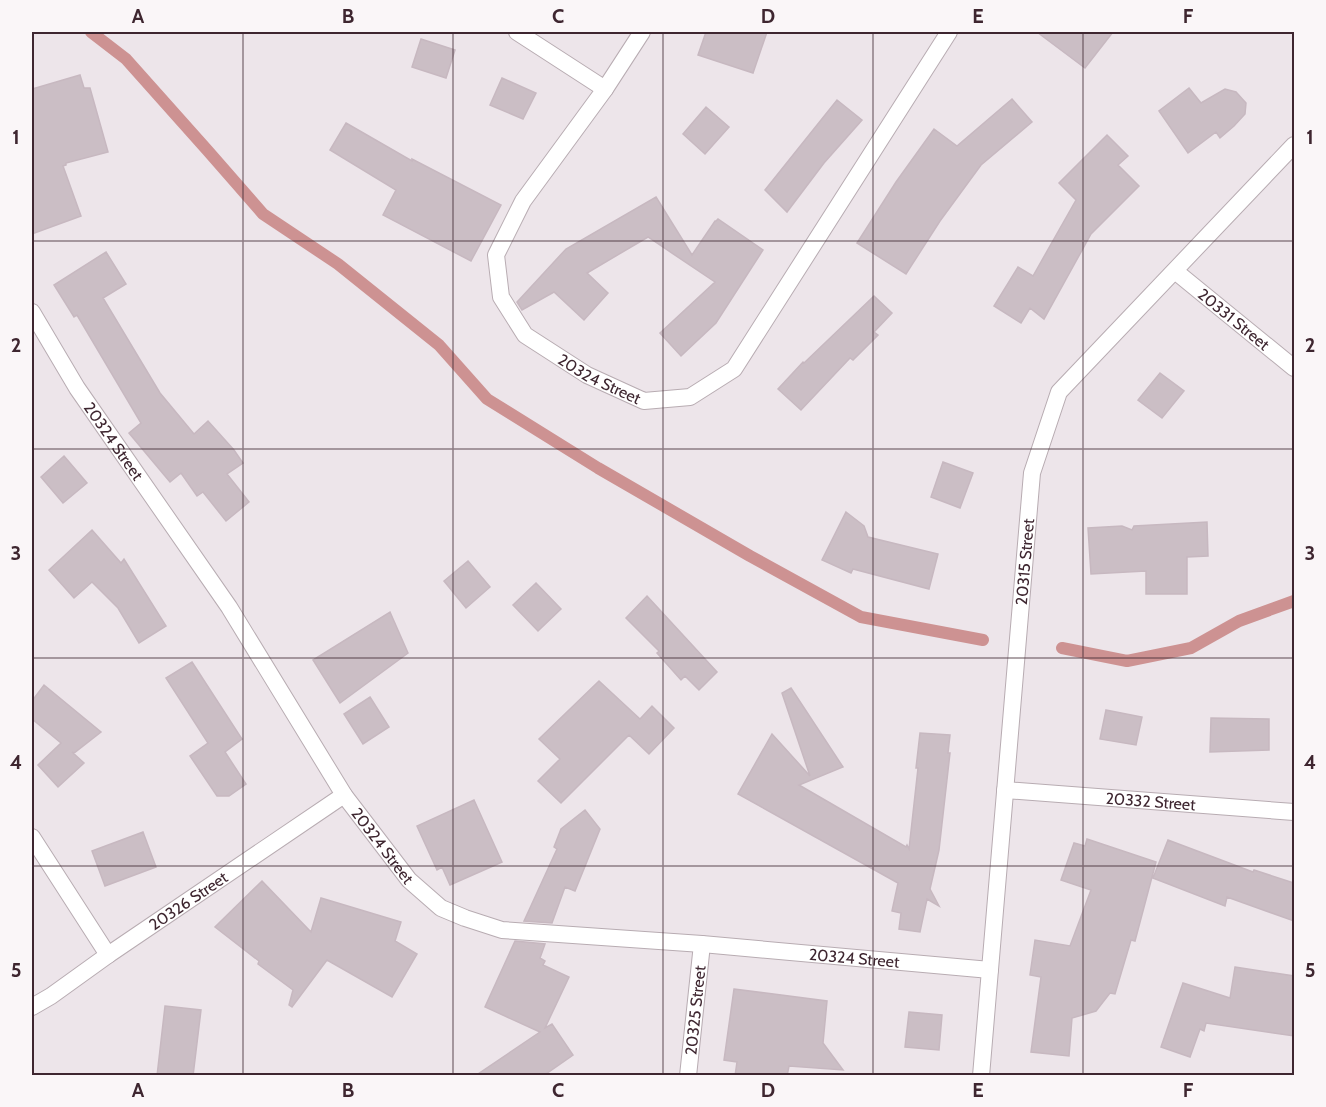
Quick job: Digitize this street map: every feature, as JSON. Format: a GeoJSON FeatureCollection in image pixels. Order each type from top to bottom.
{"type":"FeatureCollection","features":[{"type":"Feature","properties":{"kind":"street"},"geometry":{"type":"LineString","coordinates":[[517,32],[605,89]]}},
{"type":"Feature","properties":{"kind":"street","name":"20324 Street"},"geometry":{"type":"LineString","coordinates":[[642,32],[605,89],[522,201],[496,255],[501,297],[525,335],[587,375],[644,401],[690,397],[734,369],[949,32]]}},
{"type":"Feature","properties":{"kind":"street","name":"20315 Street"},"geometry":{"type":"LineString","coordinates":[[981,1076],[1032,473],[1059,392],[1294,145]]}},
{"type":"Feature","properties":{"kind":"street","name":"20331 Street"},"geometry":{"type":"LineString","coordinates":[[1175,271],[1294,368]]}},
{"type":"Feature","properties":{"kind":"street","name":"20324 Street"},"geometry":{"type":"LineString","coordinates":[[32,312],[77,388],[229,607],[344,795],[409,880],[441,908],[502,930],[702,944],[990,970]]}},
{"type":"Feature","properties":{"kind":"street","name":"20332 Street"},"geometry":{"type":"LineString","coordinates":[[1005,790],[1294,812]]}},
{"type":"Feature","properties":{"kind":"street","name":"20326 Street"},"geometry":{"type":"LineString","coordinates":[[32,1007],[344,795]]}},
{"type":"Feature","properties":{"kind":"street"},"geometry":{"type":"LineString","coordinates":[[32,837],[108,955]]}},
{"type":"Feature","properties":{"kind":"street","name":"20325 Street"},"geometry":{"type":"LineString","coordinates":[[688,1076],[702,944]]}},
{"type":"Feature","properties":{"kind":"building"},"geometry":{"type":"Polygon","coordinates":[[[706,32],[767,32],[753,73],[698,55],[706,32]]]}},
{"type":"Feature","properties":{"kind":"building"},"geometry":{"type":"Polygon","coordinates":[[[1037,32],[1113,32],[1085,68],[1037,32]]]}},
{"type":"Feature","properties":{"kind":"building"},"geometry":{"type":"Polygon","coordinates":[[[421,39],[455,50],[446,78],[412,67],[421,39]]]}},
{"type":"Feature","properties":{"kind":"building"},"geometry":{"type":"Polygon","coordinates":[[[80,75],[84,88],[90,88],[108,152],[66,163],[63,166],[81,216],[32,234],[32,89],[80,75]]]}},
{"type":"Feature","properties":{"kind":"building"},"geometry":{"type":"Polygon","coordinates":[[[502,78],[536,93],[523,119],[490,105],[502,78]]]}},
{"type":"Feature","properties":{"kind":"building"},"geometry":{"type":"Polygon","coordinates":[[[1189,88],[1201,103],[1225,89],[1236,92],[1246,103],[1245,114],[1234,126],[1220,138],[1216,132],[1188,153],[1159,111],[1189,88]]]}},
{"type":"Feature","properties":{"kind":"building"},"geometry":{"type":"Polygon","coordinates":[[[1012,99],[1032,122],[981,165],[940,221],[906,274],[857,243],[896,182],[934,129],[957,146],[1012,99]]]}},
{"type":"Feature","properties":{"kind":"building"},"geometry":{"type":"Polygon","coordinates":[[[837,100],[862,120],[824,163],[787,212],[765,190],[837,100]]]}},
{"type":"Feature","properties":{"kind":"building"},"geometry":{"type":"Polygon","coordinates":[[[706,107],[729,127],[705,154],[683,134],[706,107]]]}},
{"type":"Feature","properties":{"kind":"building"},"geometry":{"type":"Polygon","coordinates":[[[346,123],[412,161],[412,159],[501,205],[471,261],[383,215],[396,190],[330,150],[346,123]]]}},
{"type":"Feature","properties":{"kind":"building"},"geometry":{"type":"Polygon","coordinates":[[[1107,135],[1128,156],[1118,165],[1139,186],[1091,234],[1044,319],[1030,308],[1021,323],[994,306],[1018,267],[1033,276],[1076,200],[1059,183],[1107,135]]]}},
{"type":"Feature","properties":{"kind":"building"},"geometry":{"type":"Polygon","coordinates":[[[656,197],[692,255],[718,219],[763,250],[716,323],[681,356],[660,333],[715,282],[648,237],[587,273],[608,293],[584,320],[554,292],[522,310],[517,302],[566,249],[656,197]]]}},
{"type":"Feature","properties":{"kind":"building"},"geometry":{"type":"Polygon","coordinates":[[[106,252],[126,284],[103,298],[160,393],[194,434],[208,421],[243,463],[227,474],[249,502],[226,521],[203,492],[197,496],[181,473],[170,482],[129,433],[141,423],[77,315],[74,317],[54,285],[106,252]]]}},
{"type":"Feature","properties":{"kind":"building"},"geometry":{"type":"Polygon","coordinates":[[[874,296],[892,313],[874,332],[878,335],[853,360],[850,358],[801,410],[778,389],[803,362],[874,296]]]}},
{"type":"Feature","properties":{"kind":"building"},"geometry":{"type":"Polygon","coordinates":[[[1160,373],[1184,391],[1162,418],[1138,400],[1160,373]]]}},
{"type":"Feature","properties":{"kind":"building"},"geometry":{"type":"Polygon","coordinates":[[[64,456],[87,483],[63,503],[41,477],[64,456]]]}},
{"type":"Feature","properties":{"kind":"building"},"geometry":{"type":"Polygon","coordinates":[[[943,462],[973,473],[960,508],[931,497],[943,462]]]}},
{"type":"Feature","properties":{"kind":"building"},"geometry":{"type":"Polygon","coordinates":[[[846,512],[864,526],[868,537],[938,554],[929,589],[853,569],[851,573],[822,560],[846,512]]]}},
{"type":"Feature","properties":{"kind":"building"},"geometry":{"type":"Polygon","coordinates":[[[1207,522],[1208,556],[1187,557],[1187,594],[1146,594],[1146,571],[1091,574],[1088,528],[1122,526],[1132,530],[1134,526],[1207,522]]]}},
{"type":"Feature","properties":{"kind":"building"},"geometry":{"type":"Polygon","coordinates":[[[92,530],[121,563],[124,559],[166,626],[139,643],[118,608],[92,582],[74,598],[49,570],[92,530]]]}},
{"type":"Feature","properties":{"kind":"building"},"geometry":{"type":"Polygon","coordinates":[[[468,561],[490,587],[466,608],[444,581],[468,561]]]}},
{"type":"Feature","properties":{"kind":"building"},"geometry":{"type":"Polygon","coordinates":[[[536,583],[561,609],[538,631],[513,605],[536,583]]]}},
{"type":"Feature","properties":{"kind":"building"},"geometry":{"type":"Polygon","coordinates":[[[647,596],[717,672],[699,690],[685,676],[681,680],[657,653],[659,651],[626,618],[647,596]]]}},
{"type":"Feature","properties":{"kind":"building"},"geometry":{"type":"Polygon","coordinates":[[[390,612],[408,653],[340,703],[313,660],[390,612]]]}},
{"type":"Feature","properties":{"kind":"building"},"geometry":{"type":"Polygon","coordinates":[[[192,662],[242,739],[225,752],[246,784],[229,796],[217,796],[190,756],[208,743],[166,678],[192,662]]]}},
{"type":"Feature","properties":{"kind":"building"},"geometry":{"type":"Polygon","coordinates":[[[599,681],[640,719],[652,706],[674,728],[649,754],[629,735],[561,803],[538,781],[560,759],[539,739],[599,681]]]}},
{"type":"Feature","properties":{"kind":"building"},"geometry":{"type":"Polygon","coordinates":[[[44,685],[101,732],[74,753],[72,752],[84,763],[58,787],[38,765],[61,743],[32,719],[32,701],[44,685]]]}},
{"type":"Feature","properties":{"kind":"building"},"geometry":{"type":"Polygon","coordinates":[[[791,688],[843,767],[799,785],[906,847],[907,845],[909,849],[920,733],[950,735],[939,850],[930,889],[939,906],[927,899],[920,932],[899,929],[901,913],[892,911],[898,883],[738,794],[772,734],[810,776],[782,693],[791,688]]]}},
{"type":"Feature","properties":{"kind":"building"},"geometry":{"type":"Polygon","coordinates":[[[370,697],[389,727],[363,744],[344,714],[370,697]]]}},
{"type":"Feature","properties":{"kind":"building"},"geometry":{"type":"Polygon","coordinates":[[[1106,710],[1142,717],[1136,745],[1100,739],[1106,710]]]}},
{"type":"Feature","properties":{"kind":"building"},"geometry":{"type":"Polygon","coordinates":[[[1211,718],[1269,719],[1269,750],[1210,752],[1211,718]]]}},
{"type":"Feature","properties":{"kind":"building"},"geometry":{"type":"Polygon","coordinates":[[[474,800],[502,862],[450,885],[442,867],[437,870],[417,826],[474,800]]]}},
{"type":"Feature","properties":{"kind":"building"},"geometry":{"type":"Polygon","coordinates":[[[585,810],[600,829],[575,891],[565,887],[552,923],[524,921],[557,849],[554,847],[561,829],[585,810]]]}},
{"type":"Feature","properties":{"kind":"building"},"geometry":{"type":"Polygon","coordinates":[[[143,832],[156,867],[105,886],[92,851],[143,832]]]}},
{"type":"Feature","properties":{"kind":"building"},"geometry":{"type":"Polygon","coordinates":[[[1087,839],[1156,862],[1135,941],[1131,940],[1115,994],[1110,993],[1096,1011],[1072,1018],[1069,1056],[1031,1052],[1041,977],[1030,975],[1035,940],[1070,946],[1091,890],[1061,880],[1074,843],[1085,846],[1087,839]]]}},
{"type":"Feature","properties":{"kind":"building"},"geometry":{"type":"Polygon","coordinates":[[[1168,840],[1253,872],[1254,870],[1294,883],[1294,921],[1227,897],[1225,906],[1153,878],[1168,840]]]}},
{"type":"Feature","properties":{"kind":"building"},"geometry":{"type":"Polygon","coordinates":[[[262,881],[311,932],[321,898],[401,922],[395,941],[417,954],[392,997],[327,960],[292,1007],[289,1005],[293,990],[215,927],[262,881]]]}},
{"type":"Feature","properties":{"kind":"building"},"geometry":{"type":"Polygon","coordinates":[[[515,941],[545,944],[540,958],[545,961],[543,965],[569,977],[545,1028],[552,1024],[573,1055],[543,1076],[475,1076],[540,1032],[485,1007],[515,941]]]}},
{"type":"Feature","properties":{"kind":"building"},"geometry":{"type":"Polygon","coordinates":[[[1235,967],[1294,976],[1294,1036],[1206,1023],[1204,1031],[1200,1029],[1190,1057],[1161,1047],[1183,983],[1230,998],[1235,967]]]}},
{"type":"Feature","properties":{"kind":"building"},"geometry":{"type":"Polygon","coordinates":[[[734,989],[827,1001],[823,1043],[843,1070],[789,1066],[787,1076],[735,1076],[737,1062],[724,1060],[734,989]]]}},
{"type":"Feature","properties":{"kind":"building"},"geometry":{"type":"Polygon","coordinates":[[[165,1006],[201,1010],[193,1076],[157,1076],[165,1006]]]}},
{"type":"Feature","properties":{"kind":"building"},"geometry":{"type":"Polygon","coordinates":[[[909,1012],[942,1015],[939,1050],[905,1047],[909,1012]]]}},
{"type":"Feature","properties":{"kind":"waterway"},"geometry":{"type":"LineString","coordinates":[[91,32],[126,59],[263,214],[338,264],[439,345],[487,399],[598,468],[861,617],[983,640]]}},
{"type":"Feature","properties":{"kind":"waterway"},"geometry":{"type":"LineString","coordinates":[[1062,648],[1127,661],[1191,648],[1239,621],[1294,601]]}}]}
